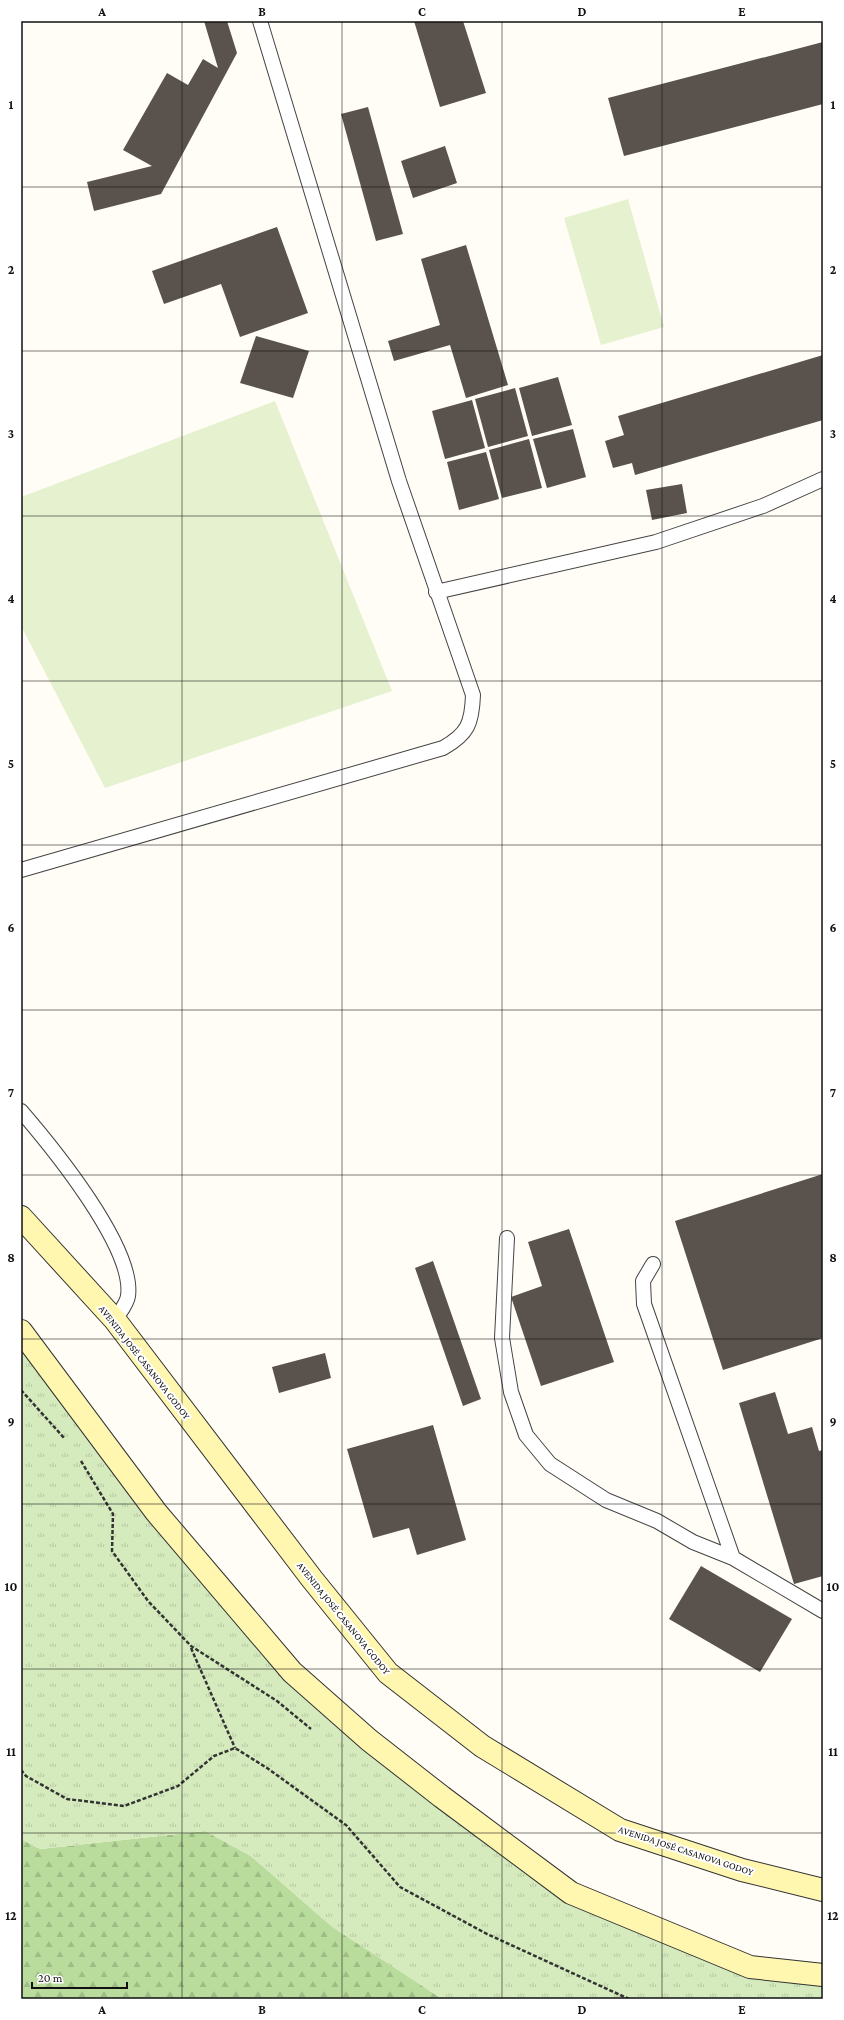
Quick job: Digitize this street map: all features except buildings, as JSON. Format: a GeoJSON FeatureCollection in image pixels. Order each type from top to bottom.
{"type":"FeatureCollection","features":[{"type":"Feature","properties":{"kind":"street","name":"AVENIDA JOSÉ CASANOVA GODOY"},"geometry":{"type":"LineString","coordinates":[[21,1217],[115,1320],[312,1579],[388,1673],[482,1746],[620,1830],[742,1870],[823,1890]]}},
{"type":"Feature","properties":{"kind":"street"},"geometry":{"type":"LineString","coordinates":[[21,1331],[156,1512],[292,1672],[369,1740],[442,1797],[571,1893],[750,1967],[823,1975]]}},
{"type":"Feature","properties":{"kind":"lane"},"geometry":{"type":"LineString","coordinates":[[21,870],[443,748],[455,741],[469,724],[472,716],[473,695],[436,592],[399,481],[260,21]]}},
{"type":"Feature","properties":{"kind":"lane"},"geometry":{"type":"LineString","coordinates":[[436,592],[656,542],[763,506],[823,479]]}},
{"type":"Feature","properties":{"kind":"lane"},"geometry":{"type":"LineString","coordinates":[[21,1111],[45,1139],[100,1216],[108,1228],[120,1254],[125,1267],[128,1297],[115,1320]]}},
{"type":"Feature","properties":{"kind":"lane"},"geometry":{"type":"LineString","coordinates":[[507,1238],[502,1338],[511,1392],[526,1435],[550,1464],[606,1500],[657,1521],[693,1542],[733,1558],[823,1611]]}},
{"type":"Feature","properties":{"kind":"lane"},"geometry":{"type":"LineString","coordinates":[[653,1264],[644,1281],[644,1304],[733,1558]]}},
{"type":"Feature","properties":{"kind":"path"},"geometry":{"type":"LineString","coordinates":[[191,1646],[235,1748],[267,1768],[346,1825],[400,1887],[487,1934],[629,1999]]}},
{"type":"Feature","properties":{"kind":"path"},"geometry":{"type":"LineString","coordinates":[[21,1770],[26,1776],[67,1799],[124,1806],[178,1786],[214,1756],[235,1748]]}},
{"type":"Feature","properties":{"kind":"green space"},"geometry":{"type":"Polygon","coordinates":[[[628,199],[664,327],[601,345],[564,218],[628,199]]]}},
{"type":"Feature","properties":{"kind":"green space"},"geometry":{"type":"Polygon","coordinates":[[[275,401],[392,691],[105,788],[21,626],[21,497],[275,401]]]}},
{"type":"Feature","properties":{"kind":"green space"},"geometry":{"type":"Polygon","coordinates":[[[21,1330],[292,1672],[571,1893],[750,1967],[823,1975],[823,1999],[442,1999],[332,1927],[251,1856],[205,1831],[40,1849],[21,1839],[21,1330]]]}},
{"type":"Feature","properties":{"kind":"green space"},"geometry":{"type":"Polygon","coordinates":[[[205,1831],[251,1856],[321,1917],[442,1999],[21,1999],[21,1839],[40,1849],[205,1831]]]}}]}
